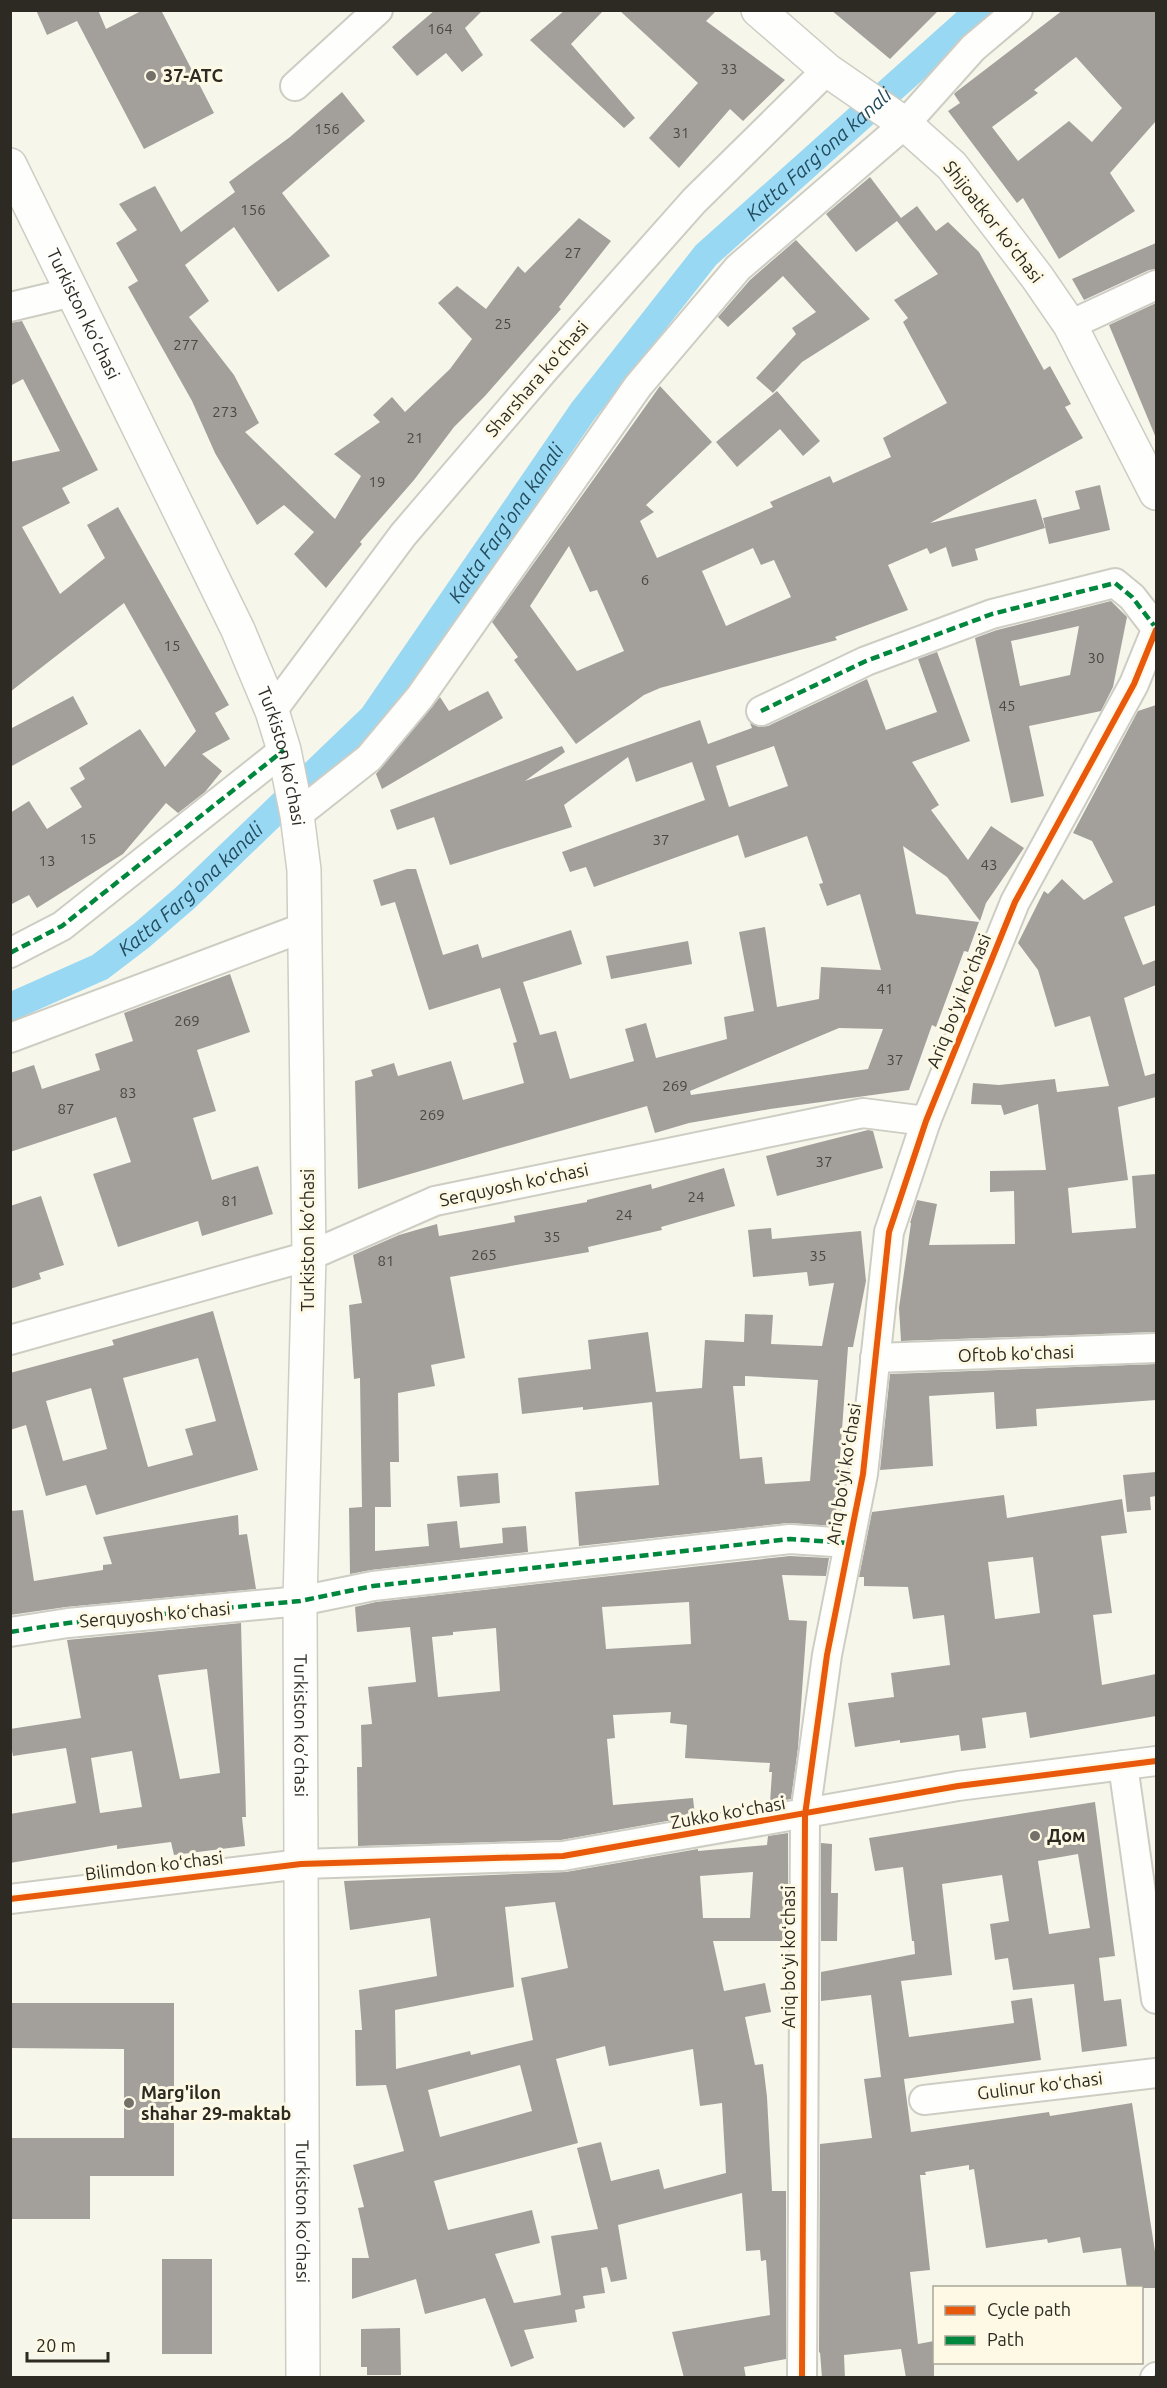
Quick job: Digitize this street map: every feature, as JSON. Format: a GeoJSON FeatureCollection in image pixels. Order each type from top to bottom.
{"type":"FeatureCollection","features":[{"type":"Feature","properties":{"kind":"main road","name":"Shijoatkor koʻchasi"},"geometry":{"type":"LineString","coordinates":[[758,10],[827,70],[905,124],[952,166],[1037,277],[1070,325],[1156,493]]}},
{"type":"Feature","properties":{"kind":"main road","name":"Turkiston ko’chasi"},"geometry":{"type":"LineString","coordinates":[[10,165],[238,630],[272,711],[284,750],[297,815],[304,870],[309,1256],[300,1601],[303,2378]]}},
{"type":"Feature","properties":{"kind":"street"},"geometry":{"type":"LineString","coordinates":[[295,86],[378,10]]}},
{"type":"Feature","properties":{"kind":"street"},"geometry":{"type":"LineString","coordinates":[[297,815],[369,759],[420,697],[638,386],[738,268],[905,124],[973,48],[1018,10]]}},
{"type":"Feature","properties":{"kind":"street","name":"Sharshara koʻchasi"},"geometry":{"type":"LineString","coordinates":[[272,711],[403,535],[544,370],[694,201],[827,70]]}},
{"type":"Feature","properties":{"kind":"street"},"geometry":{"type":"LineString","coordinates":[[1070,325],[1156,285]]}},
{"type":"Feature","properties":{"kind":"street"},"geometry":{"type":"LineString","coordinates":[[10,307],[73,292]]}},
{"type":"Feature","properties":{"kind":"street"},"geometry":{"type":"LineString","coordinates":[[761,711],[866,661],[992,614],[1115,583],[1132,597],[1156,629]]}},
{"type":"Feature","properties":{"kind":"street","name":"Ariq boʻyi koʻchasi"},"geometry":{"type":"LineString","coordinates":[[802,2378],[805,1815],[827,1655],[863,1474],[889,1232],[926,1121],[1015,902],[1134,684],[1156,629]]}},
{"type":"Feature","properties":{"kind":"street"},"geometry":{"type":"LineString","coordinates":[[10,953],[62,926],[284,750]]}},
{"type":"Feature","properties":{"kind":"street"},"geometry":{"type":"LineString","coordinates":[[10,1038],[305,927]]}},
{"type":"Feature","properties":{"kind":"street","name":"Serquyosh koʻchasi"},"geometry":{"type":"LineString","coordinates":[[10,1340],[309,1256],[435,1201],[863,1113],[926,1121]]}},
{"type":"Feature","properties":{"kind":"street","name":"Oftob koʻchasi"},"geometry":{"type":"LineString","coordinates":[[875,1358],[1156,1348]]}},
{"type":"Feature","properties":{"kind":"street","name":"Serquyosh koʻchasi"},"geometry":{"type":"LineString","coordinates":[[10,1632],[68,1623],[300,1601],[373,1586],[790,1539],[849,1543]]}},
{"type":"Feature","properties":{"kind":"street","name":"Zukko koʻchasi"},"geometry":{"type":"LineString","coordinates":[[301,1864],[563,1856],[805,1815],[958,1786],[1156,1761]]}},
{"type":"Feature","properties":{"kind":"street"},"geometry":{"type":"LineString","coordinates":[[1123,1765],[1156,1999]]}},
{"type":"Feature","properties":{"kind":"street","name":"Bilimdon koʻchasi"},"geometry":{"type":"LineString","coordinates":[[10,1899],[301,1864]]}},
{"type":"Feature","properties":{"kind":"street","name":"Gulinur koʻchasi"},"geometry":{"type":"LineString","coordinates":[[924,2100],[1156,2073]]}},
{"type":"Feature","properties":{"kind":"building","name":"37-АТС"},"geometry":{"type":"Polygon","coordinates":[[[36,10],[98,10],[106,29],[143,10],[161,10],[214,113],[144,149],[77,21],[47,35],[36,10]]]}},
{"type":"Feature","properties":{"kind":"building"},"geometry":{"type":"Polygon","coordinates":[[[435,10],[483,10],[465,28],[483,55],[462,72],[446,53],[417,76],[392,47],[435,10]]]}},
{"type":"Feature","properties":{"kind":"building"},"geometry":{"type":"Polygon","coordinates":[[[565,10],[604,10],[571,44],[635,118],[624,128],[530,40],[565,10]]]}},
{"type":"Feature","properties":{"kind":"building"},"geometry":{"type":"Polygon","coordinates":[[[619,10],[717,10],[706,21],[785,80],[743,121],[730,109],[679,168],[649,138],[698,83],[619,10]]]}},
{"type":"Feature","properties":{"kind":"building"},"geometry":{"type":"Polygon","coordinates":[[[831,10],[939,10],[890,59],[831,10]]]}},
{"type":"Feature","properties":{"kind":"building"},"geometry":{"type":"Polygon","coordinates":[[[1063,10],[1156,10],[1156,121],[1110,173],[1135,211],[1059,259],[1023,198],[1017,203],[948,111],[960,103],[954,94],[1063,10]],[[1076,57],[1034,90],[1038,93],[992,127],[1018,161],[1069,121],[1092,142],[1122,108],[1076,57]]]}},
{"type":"Feature","properties":{"kind":"building"},"geometry":{"type":"Polygon","coordinates":[[[342,92],[365,121],[282,193],[330,256],[278,292],[234,227],[185,265],[209,301],[189,317],[234,375],[259,423],[245,432],[335,519],[361,476],[334,454],[380,422],[373,415],[392,397],[405,412],[450,369],[472,339],[438,303],[457,286],[486,309],[518,266],[525,273],[579,218],[611,241],[559,307],[561,309],[485,396],[454,427],[414,480],[360,542],[362,544],[326,588],[294,554],[314,532],[284,505],[257,525],[215,453],[192,401],[128,287],[138,281],[116,243],[137,230],[119,204],[155,186],[181,232],[235,192],[229,182],[290,137],[342,92]]]}},
{"type":"Feature","properties":{"kind":"building"},"geometry":{"type":"Polygon","coordinates":[[[870,177],[901,218],[917,206],[936,231],[948,222],[979,252],[1044,370],[1050,366],[1071,404],[1065,407],[1083,438],[930,523],[1036,499],[1045,528],[975,549],[978,560],[952,567],[946,547],[930,554],[927,548],[888,565],[908,610],[835,637],[837,640],[660,688],[644,695],[576,744],[514,660],[518,657],[492,622],[660,386],[712,442],[646,505],[654,512],[640,521],[657,558],[773,507],[770,502],[830,476],[833,483],[891,457],[883,438],[947,403],[903,322],[908,318],[894,300],[938,274],[897,221],[856,252],[826,214],[870,177]],[[569,546],[530,606],[577,671],[624,651],[597,590],[590,592],[569,546]],[[753,548],[702,571],[726,626],[791,597],[774,560],[761,565],[753,548]]]}},
{"type":"Feature","properties":{"kind":"building"},"geometry":{"type":"Polygon","coordinates":[[[796,240],[870,319],[802,362],[773,393],[756,378],[796,334],[792,328],[816,312],[783,276],[728,327],[718,317],[750,280],[796,240]]]}},
{"type":"Feature","properties":{"kind":"building"},"geometry":{"type":"Polygon","coordinates":[[[1156,243],[1156,269],[1149,270],[1084,300],[1072,279],[1156,243]]]}},
{"type":"Feature","properties":{"kind":"building"},"geometry":{"type":"Polygon","coordinates":[[[1156,303],[1156,438],[1109,325],[1156,303]]]}},
{"type":"Feature","properties":{"kind":"building"},"geometry":{"type":"Polygon","coordinates":[[[22,321],[98,470],[62,488],[70,503],[22,527],[60,594],[105,558],[87,525],[118,507],[229,705],[215,713],[230,739],[202,754],[222,771],[205,792],[178,813],[166,803],[123,854],[37,908],[29,895],[10,905],[10,813],[29,801],[47,829],[82,807],[70,788],[85,779],[79,768],[140,729],[165,767],[196,731],[124,603],[10,692],[10,462],[60,451],[23,379],[10,386],[10,323],[22,321]]]}},
{"type":"Feature","properties":{"kind":"building"},"geometry":{"type":"Polygon","coordinates":[[[777,391],[820,441],[803,456],[780,429],[737,467],[716,442],[777,391]]]}},
{"type":"Feature","properties":{"kind":"building"},"geometry":{"type":"Polygon","coordinates":[[[1100,485],[1110,530],[1049,544],[1043,518],[1080,509],[1075,491],[1100,485]]]}},
{"type":"Feature","properties":{"kind":"building"},"geometry":{"type":"Polygon","coordinates":[[[1111,601],[1127,617],[1113,687],[1101,711],[1029,726],[1044,796],[1011,803],[975,638],[997,630],[1111,601]],[[1079,626],[1011,641],[1020,686],[1070,675],[1079,626]]]}},
{"type":"Feature","properties":{"kind":"building"},"geometry":{"type":"Polygon","coordinates":[[[937,652],[970,741],[912,762],[939,805],[931,810],[968,860],[991,826],[1024,848],[986,903],[980,921],[947,877],[903,846],[916,914],[979,922],[968,952],[964,951],[936,1027],[932,1025],[909,1090],[770,1109],[689,1123],[655,1133],[647,1106],[358,1189],[355,1081],[373,1076],[371,1070],[394,1063],[398,1076],[451,1061],[463,1100],[524,1083],[513,1043],[517,1042],[500,988],[429,1010],[395,902],[381,906],[373,880],[407,869],[416,869],[443,955],[478,944],[482,958],[571,930],[582,964],[523,982],[540,1035],[556,1031],[570,1079],[634,1061],[625,1029],[646,1023],[656,1058],[727,1039],[724,1017],[754,1011],[739,932],[765,927],[777,1007],[819,999],[821,967],[881,970],[860,894],[827,906],[819,884],[823,883],[807,836],[745,858],[738,835],[594,887],[586,867],[570,872],[562,852],[705,800],[692,762],[636,782],[628,757],[564,805],[572,827],[450,865],[434,817],[397,830],[390,810],[562,746],[565,752],[525,781],[700,720],[708,744],[752,728],[750,723],[759,727],[768,726],[867,679],[886,730],[937,712],[918,659],[937,652]],[[774,746],[716,766],[729,807],[788,786],[774,746]],[[839,1028],[690,1091],[691,1095],[868,1069],[883,1029],[839,1028]]]}},
{"type":"Feature","properties":{"kind":"building"},"geometry":{"type":"Polygon","coordinates":[[[488,691],[503,718],[382,789],[376,774],[440,697],[449,711],[488,691]]]}},
{"type":"Feature","properties":{"kind":"building"},"geometry":{"type":"Polygon","coordinates":[[[73,696],[88,724],[10,767],[10,729],[73,696]]]}},
{"type":"Feature","properties":{"kind":"building"},"geometry":{"type":"Polygon","coordinates":[[[1156,705],[1156,905],[1124,917],[1143,965],[1156,960],[1156,985],[1124,998],[1145,1076],[1156,1073],[1156,1097],[1118,1107],[1128,1180],[1068,1188],[1072,1233],[1136,1228],[1132,1176],[1156,1174],[1156,1332],[901,1341],[899,1308],[910,1223],[917,1200],[937,1204],[929,1245],[1015,1244],[1014,1191],[990,1192],[990,1171],[1046,1170],[1038,1104],[1004,1115],[1001,1105],[971,1104],[973,1083],[999,1085],[1055,1079],[1057,1092],[1109,1086],[1090,1016],[1055,1027],[1038,970],[1018,943],[1044,891],[1048,894],[1062,879],[1084,900],[1113,882],[1092,841],[1073,833],[1138,711],[1156,705]]]}},
{"type":"Feature","properties":{"kind":"building"},"geometry":{"type":"Polygon","coordinates":[[[688,941],[692,964],[611,979],[606,956],[688,941]]]}},
{"type":"Feature","properties":{"kind":"building"},"geometry":{"type":"Polygon","coordinates":[[[230,974],[250,1032],[197,1050],[216,1111],[193,1118],[212,1180],[258,1166],[273,1214],[202,1236],[198,1221],[118,1247],[93,1174],[131,1162],[116,1117],[10,1152],[10,1073],[34,1065],[42,1089],[100,1070],[95,1054],[133,1041],[124,1013],[230,974]]]}},
{"type":"Feature","properties":{"kind":"building"},"geometry":{"type":"Polygon","coordinates":[[[868,1130],[873,1131],[883,1168],[777,1196],[766,1156],[868,1130]]]}},
{"type":"Feature","properties":{"kind":"building"},"geometry":{"type":"Polygon","coordinates":[[[724,1168],[735,1206],[661,1227],[662,1230],[588,1247],[589,1252],[450,1277],[465,1358],[431,1365],[435,1386],[398,1393],[399,1462],[390,1462],[391,1507],[375,1507],[375,1551],[429,1546],[427,1524],[457,1521],[460,1548],[503,1543],[502,1528],[526,1526],[528,1552],[350,1574],[349,1508],[362,1507],[360,1378],[354,1379],[349,1305],[362,1303],[353,1255],[399,1235],[437,1224],[439,1236],[515,1222],[514,1216],[587,1202],[587,1200],[651,1184],[652,1189],[724,1168]]]}},
{"type":"Feature","properties":{"kind":"building"},"geometry":{"type":"Polygon","coordinates":[[[41,1196],[64,1265],[39,1273],[41,1279],[10,1289],[10,1206],[41,1196]]]}},
{"type":"Feature","properties":{"kind":"building"},"geometry":{"type":"Polygon","coordinates":[[[771,1228],[772,1239],[861,1231],[866,1281],[853,1347],[848,1347],[835,1526],[788,1523],[579,1546],[575,1492],[659,1485],[652,1402],[522,1414],[518,1378],[591,1369],[588,1340],[648,1332],[656,1392],[702,1388],[705,1340],[744,1342],[745,1314],[773,1315],[771,1344],[822,1346],[834,1283],[809,1286],[807,1272],[753,1277],[748,1230],[771,1228]],[[745,1376],[745,1386],[733,1386],[740,1459],[762,1457],[765,1484],[810,1481],[818,1380],[745,1376]]]}},
{"type":"Feature","properties":{"kind":"building"},"geometry":{"type":"Polygon","coordinates":[[[213,1311],[258,1470],[96,1515],[86,1485],[46,1496],[26,1425],[10,1430],[10,1373],[114,1345],[112,1340],[213,1311]],[[198,1358],[123,1378],[148,1467],[193,1455],[185,1429],[216,1421],[198,1358]],[[91,1388],[46,1401],[63,1461],[107,1449],[91,1388]]]}},
{"type":"Feature","properties":{"kind":"building"},"geometry":{"type":"Polygon","coordinates":[[[1156,1364],[1156,1400],[1036,1409],[1037,1426],[996,1429],[994,1392],[929,1396],[933,1466],[880,1470],[890,1374],[1156,1364]]]}},
{"type":"Feature","properties":{"kind":"building"},"geometry":{"type":"Polygon","coordinates":[[[1156,1472],[1156,1496],[1150,1497],[1151,1510],[1127,1512],[1123,1475],[1156,1472]]]}},
{"type":"Feature","properties":{"kind":"building"},"geometry":{"type":"Polygon","coordinates":[[[498,1473],[500,1503],[460,1507],[457,1476],[498,1473]]]}},
{"type":"Feature","properties":{"kind":"building"},"geometry":{"type":"Polygon","coordinates":[[[1004,1495],[1007,1518],[1122,1499],[1127,1533],[1101,1536],[1112,1613],[1093,1615],[1102,1685],[1156,1674],[1156,1716],[1030,1738],[1026,1712],[982,1718],[986,1748],[961,1751],[959,1735],[855,1747],[848,1703],[894,1697],[891,1673],[950,1665],[944,1615],[913,1619],[908,1587],[864,1586],[864,1577],[859,1577],[872,1512],[1004,1495]],[[1033,1557],[988,1562],[995,1619],[1040,1613],[1033,1557]]]}},
{"type":"Feature","properties":{"kind":"building"},"geometry":{"type":"Polygon","coordinates":[[[23,1510],[34,1581],[103,1570],[103,1565],[112,1564],[103,1537],[238,1515],[239,1535],[247,1534],[256,1589],[66,1607],[10,1615],[10,1511],[23,1510]]]}},
{"type":"Feature","properties":{"kind":"building"},"geometry":{"type":"Polygon","coordinates":[[[790,1556],[829,1558],[826,1576],[782,1575],[789,1620],[807,1621],[798,1748],[791,1799],[770,1803],[772,1772],[769,1772],[770,1763],[685,1758],[687,1725],[670,1723],[671,1712],[613,1715],[615,1738],[607,1739],[613,1805],[693,1798],[695,1816],[561,1840],[358,1846],[357,1767],[362,1767],[361,1725],[372,1724],[368,1687],[416,1682],[410,1627],[357,1632],[355,1607],[376,1602],[790,1556]],[[689,1602],[602,1607],[606,1649],[691,1644],[689,1602]],[[496,1628],[453,1632],[453,1635],[432,1637],[438,1697],[500,1691],[496,1628]]]}},
{"type":"Feature","properties":{"kind":"building"},"geometry":{"type":"Polygon","coordinates":[[[241,1623],[246,1817],[242,1817],[245,1846],[174,1855],[171,1842],[117,1849],[117,1845],[10,1863],[10,1814],[76,1803],[66,1748],[13,1756],[10,1740],[10,1729],[81,1718],[67,1640],[241,1623]],[[207,1669],[158,1675],[180,1779],[220,1773],[207,1669]],[[132,1751],[91,1758],[100,1813],[142,1807],[132,1751]]]}},
{"type":"Feature","properties":{"kind":"building"},"geometry":{"type":"Polygon","coordinates":[[[1095,1802],[1115,1956],[1099,1958],[1104,2001],[1121,1999],[1127,2046],[1082,2052],[1074,1984],[1013,1990],[1008,1958],[995,1960],[990,1924],[1009,1921],[1002,1875],[942,1884],[952,1975],[901,1981],[909,2037],[1014,2023],[1011,2001],[1032,1998],[1041,2060],[904,2079],[911,2132],[1049,2112],[1050,2116],[1132,2103],[1156,2258],[1156,2288],[1143,2288],[1143,2286],[1127,2286],[1121,2248],[1083,2253],[1080,2237],[1048,2243],[1047,2239],[986,2248],[974,2169],[969,2170],[969,2165],[925,2172],[926,2175],[920,2175],[930,2270],[910,2272],[918,2344],[933,2341],[934,2378],[906,2378],[901,2349],[844,2355],[845,2378],[822,2378],[819,2353],[820,2144],[872,2138],[864,2079],[881,2077],[871,1995],[821,2001],[821,1972],[915,1954],[903,1867],[875,1871],[869,1838],[1095,1802]],[[1078,1854],[1038,1861],[1049,1934],[1090,1928],[1078,1854]]]}},
{"type":"Feature","properties":{"kind":"building"},"geometry":{"type":"Polygon","coordinates":[[[788,1833],[788,1941],[713,1941],[724,1991],[765,1983],[771,2012],[745,2017],[755,2065],[763,2064],[772,2191],[786,2191],[786,2359],[744,2367],[746,2378],[684,2378],[672,2332],[770,2315],[766,2260],[761,2261],[760,2250],[746,2251],[742,2193],[618,2225],[627,2279],[611,2282],[607,2267],[601,2268],[605,2293],[583,2296],[585,2308],[575,2310],[577,2322],[524,2330],[534,2358],[511,2367],[485,2298],[425,2314],[416,2279],[352,2299],[352,2258],[369,2258],[358,2208],[364,2207],[353,2165],[404,2151],[386,2085],[356,2086],[355,2030],[362,2030],[359,1990],[437,1976],[430,1918],[350,1930],[344,1881],[566,1872],[698,1849],[698,1851],[767,1845],[768,1836],[788,1833]],[[753,1872],[700,1876],[703,1918],[750,1918],[753,1872]],[[555,1902],[505,1907],[514,1987],[395,2010],[396,2069],[470,2051],[471,2055],[533,2040],[521,1978],[568,1968],[555,1902]],[[605,2046],[556,2059],[578,2143],[434,2181],[448,2230],[532,2210],[540,2243],[495,2254],[514,2303],[561,2295],[551,2236],[598,2229],[577,2148],[601,2142],[611,2181],[659,2169],[664,2189],[726,2173],[722,2103],[700,2106],[693,2049],[609,2066],[605,2046]],[[520,2065],[428,2090],[440,2137],[532,2111],[520,2065]]]}},
{"type":"Feature","properties":{"kind":"building"},"geometry":{"type":"Polygon","coordinates":[[[821,1843],[832,1844],[831,1893],[838,1893],[837,1941],[821,1941],[821,1843]]]}},
{"type":"Feature","properties":{"kind":"building"},"geometry":{"type":"Polygon","coordinates":[[[10,2003],[174,2003],[174,2176],[90,2176],[90,2219],[10,2219],[10,2138],[124,2138],[124,2049],[10,2048],[10,2003]]]}},
{"type":"Feature","properties":{"kind":"building"},"geometry":{"type":"Polygon","coordinates":[[[162,2259],[212,2259],[212,2354],[162,2354],[162,2259]]]}},
{"type":"Feature","properties":{"kind":"building"},"geometry":{"type":"Polygon","coordinates":[[[400,2328],[401,2375],[367,2375],[367,2367],[361,2367],[361,2329],[400,2328]]]}},
{"type":"Feature","properties":{"kind":"waterway","name":"Katta Farg'ona kanali"},"geometry":{"type":"LineString","coordinates":[[10,1007],[100,967],[142,935],[185,898],[373,717],[583,411],[706,255],[980,10]]}},
{"type":"Feature","properties":{"kind":"marked path"},"geometry":{"type":"LineString","coordinates":[[761,711],[866,661],[992,614],[1115,583],[1132,597],[1156,628]]}},
{"type":"Feature","properties":{"kind":"marked path"},"geometry":{"type":"LineString","coordinates":[[10,953],[62,926],[284,750]]}},
{"type":"Feature","properties":{"kind":"marked path"},"geometry":{"type":"LineString","coordinates":[[10,1632],[68,1623],[300,1601],[373,1586],[790,1539],[849,1543]]}},
{"type":"Feature","properties":{"kind":"cycle path"},"geometry":{"type":"LineString","coordinates":[[802,2378],[805,1815],[827,1655],[863,1474],[889,1232],[926,1121],[1015,902],[1134,684],[1156,630]]}},
{"type":"Feature","properties":{"kind":"cycle path"},"geometry":{"type":"LineString","coordinates":[[10,1899],[301,1864],[563,1856],[958,1786],[1156,1761]]}},
{"type":"Feature","properties":{"kind":"place","name":"37-АТС"},"geometry":{"type":"Point","coordinates":[151,76]}},
{"type":"Feature","properties":{"kind":"place","name":"Дом"},"geometry":{"type":"Point","coordinates":[1035,1836]}},
{"type":"Feature","properties":{"kind":"place","name":"Marg'ilon shahar 29-maktab"},"geometry":{"type":"Point","coordinates":[129,2103]}}]}
